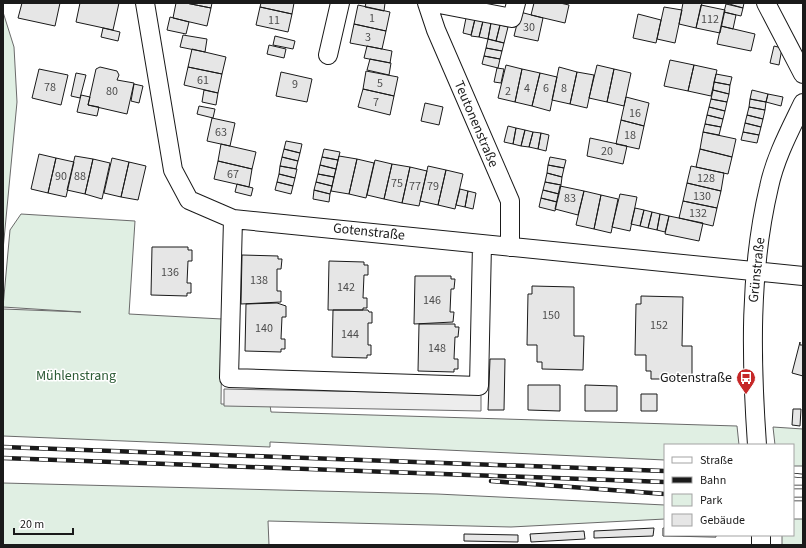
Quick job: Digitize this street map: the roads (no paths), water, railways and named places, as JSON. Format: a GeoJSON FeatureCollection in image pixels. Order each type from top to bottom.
{"type":"FeatureCollection","features":[{"type":"Feature","properties":{"kind":"street","name":"Gotenstraße"},"geometry":{"type":"LineString","coordinates":[[145,3],[173,170],[189,200],[233,219],[755,273],[803,276]]}},
{"type":"Feature","properties":{"kind":"street"},"geometry":{"type":"LineString","coordinates":[[328,55],[340,3]]}},
{"type":"Feature","properties":{"kind":"street","name":"Teutonenstraße"},"geometry":{"type":"LineString","coordinates":[[427,3],[439,37],[510,201],[510,247]]}},
{"type":"Feature","properties":{"kind":"street"},"geometry":{"type":"LineString","coordinates":[[434,3],[512,18],[516,3]]}},
{"type":"Feature","properties":{"kind":"street"},"geometry":{"type":"LineString","coordinates":[[766,3],[803,74]]}},
{"type":"Feature","properties":{"kind":"street","name":"Grünstraße"},"geometry":{"type":"LineString","coordinates":[[757,444],[753,360],[755,273],[769,187],[784,142],[803,103]]}},
{"type":"Feature","properties":{"kind":"street"},"geometry":{"type":"LineString","coordinates":[[233,219],[229,378],[479,386],[482,244]]}},
{"type":"Feature","properties":{"kind":"railway"},"geometry":{"type":"LineString","coordinates":[[3,447],[664,471]]}},
{"type":"Feature","properties":{"kind":"railway"},"geometry":{"type":"LineString","coordinates":[[3,458],[664,482]]}},
{"type":"Feature","properties":{"kind":"railway"},"geometry":{"type":"LineString","coordinates":[[794,475],[803,476]]}},
{"type":"Feature","properties":{"kind":"railway"},"geometry":{"type":"LineString","coordinates":[[491,481],[664,494]]}},
{"type":"Feature","properties":{"kind":"railway"},"geometry":{"type":"LineString","coordinates":[[794,487],[803,487]]}},
{"type":"Feature","properties":{"kind":"railway"},"geometry":{"type":"LineString","coordinates":[[794,499],[803,499]]}},
{"type":"Feature","properties":{"kind":"place","name":"Gotenstraße"},"geometry":{"type":"Point","coordinates":[746,395]}},
{"type":"Feature","properties":{"kind":"park label","name":"Mühlenstrang"},"geometry":{"type":"Point","coordinates":[76,376]}}]}
